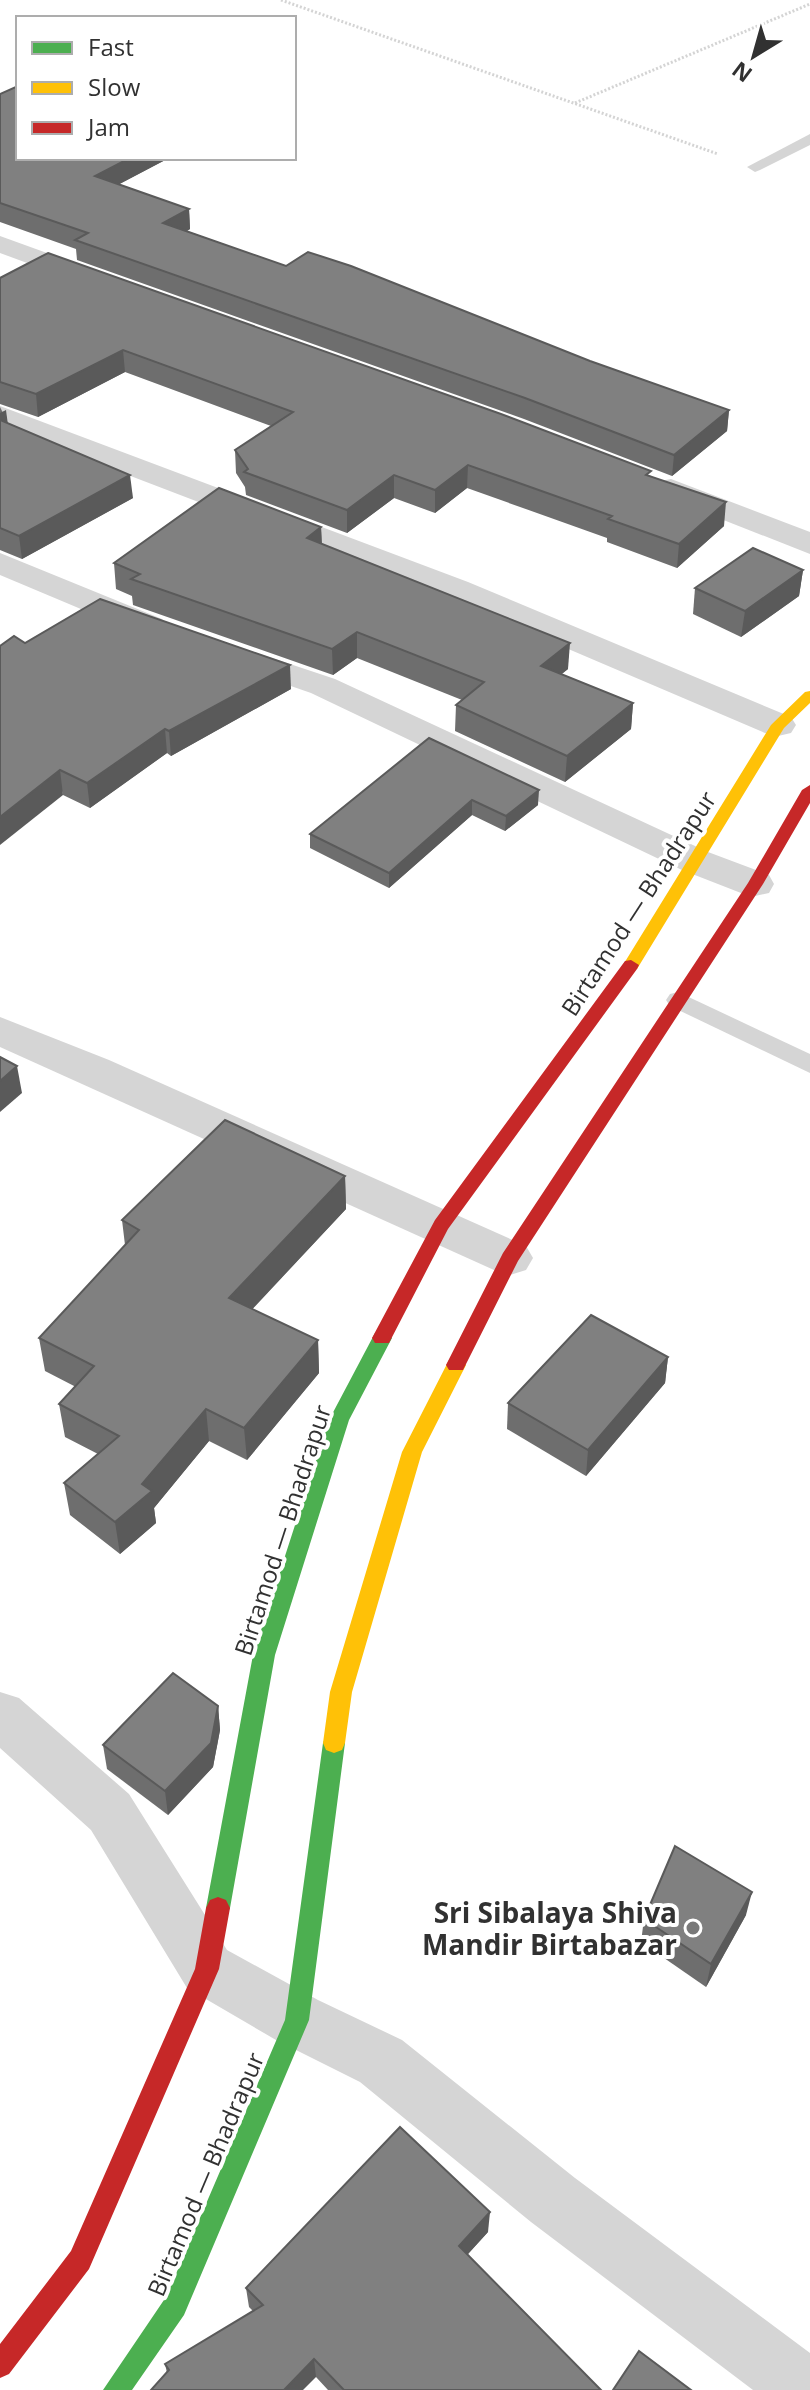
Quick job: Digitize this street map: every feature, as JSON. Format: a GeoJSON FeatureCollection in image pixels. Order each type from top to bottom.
{"type":"FeatureCollection","features":[{"type":"Feature","properties":{"kind":"main road","name":"Birtamod — Bhadrapur"},"geometry":{"type":"LineString","coordinates":[[0,2365],[80,2260],[207,1969],[264,1655],[339,1420],[441,1225],[621,982],[778,725],[810,695]]}},
{"type":"Feature","properties":{"kind":"main road","name":"Birtamod — Bhadrapur"},"geometry":{"type":"LineString","coordinates":[[116,2390],[175,2306],[297,2020],[341,1692],[412,1452],[510,1258],[755,884],[810,790]]}},
{"type":"Feature","properties":{"kind":"street"},"geometry":{"type":"LineString","coordinates":[[0,244],[125,291]]}},
{"type":"Feature","properties":{"kind":"street"},"geometry":{"type":"LineString","coordinates":[[0,415],[456,589],[778,725]]}},
{"type":"Feature","properties":{"kind":"street"},"geometry":{"type":"LineString","coordinates":[[649,479],[810,544]]}},
{"type":"Feature","properties":{"kind":"street"},"geometry":{"type":"LineString","coordinates":[[0,563],[109,611],[323,686],[695,861],[755,884]]}},
{"type":"Feature","properties":{"kind":"street"},"geometry":{"type":"LineString","coordinates":[[0,1031],[94,1070],[510,1258]]}},
{"type":"Feature","properties":{"kind":"street"},"geometry":{"type":"LineString","coordinates":[[0,1715],[110,1812],[207,1969],[297,2020],[381,2061],[553,2200],[806,2390]]}},
{"type":"Feature","properties":{"kind":"lane"},"geometry":{"type":"LineString","coordinates":[[755,167],[810,139]]}},
{"type":"Feature","properties":{"kind":"lane"},"geometry":{"type":"LineString","coordinates":[[678,1000],[810,1064]]}},
{"type":"Feature","properties":{"kind":"path"},"geometry":{"type":"LineString","coordinates":[[281,0],[755,167]]}},
{"type":"Feature","properties":{"kind":"path"},"geometry":{"type":"LineString","coordinates":[[574,104],[810,4]]}},
{"type":"Feature","properties":{"kind":"building"},"geometry":{"type":"Polygon","coordinates":[[[16,87],[16,160],[126,160],[95,176],[189,209],[163,223],[286,266],[308,252],[351,266],[590,361],[729,410],[674,455],[525,398],[75,240],[88,233],[0,203],[0,94],[16,87]]]}},
{"type":"Feature","properties":{"kind":"building"},"geometry":{"type":"Polygon","coordinates":[[[48,253],[501,414],[651,471],[646,475],[726,502],[679,544],[608,519],[612,516],[468,465],[435,490],[394,475],[347,510],[244,472],[248,469],[235,450],[293,412],[123,350],[36,394],[0,382],[0,278],[48,253]]]}},
{"type":"Feature","properties":{"kind":"building"},"geometry":{"type":"Polygon","coordinates":[[[0,420],[130,475],[19,536],[0,528],[0,420]]]}},
{"type":"Feature","properties":{"kind":"building"},"geometry":{"type":"Polygon","coordinates":[[[219,488],[321,527],[307,538],[570,643],[541,666],[633,703],[567,756],[456,705],[484,682],[357,632],[332,649],[131,579],[140,574],[114,563],[219,488]]]}},
{"type":"Feature","properties":{"kind":"building"},"geometry":{"type":"Polygon","coordinates":[[[753,548],[803,570],[745,611],[695,588],[753,548]]]}},
{"type":"Feature","properties":{"kind":"building"},"geometry":{"type":"Polygon","coordinates":[[[100,599],[290,665],[169,731],[165,729],[87,783],[60,770],[0,817],[0,646],[14,636],[25,643],[100,599]]]}},
{"type":"Feature","properties":{"kind":"building"},"geometry":{"type":"Polygon","coordinates":[[[429,738],[539,790],[506,816],[472,800],[389,873],[310,834],[429,738]]]}},
{"type":"Feature","properties":{"kind":"building"},"geometry":{"type":"Polygon","coordinates":[[[0,1057],[17,1066],[0,1081],[0,1057]]]}},
{"type":"Feature","properties":{"kind":"building"},"geometry":{"type":"Polygon","coordinates":[[[225,1120],[345,1176],[229,1298],[318,1340],[244,1428],[206,1409],[142,1484],[152,1491],[115,1522],[64,1483],[119,1436],[59,1404],[94,1366],[39,1338],[139,1230],[122,1220],[225,1120]]]}},
{"type":"Feature","properties":{"kind":"building"},"geometry":{"type":"Polygon","coordinates":[[[591,1315],[668,1357],[588,1450],[508,1403],[591,1315]]]}},
{"type":"Feature","properties":{"kind":"building"},"geometry":{"type":"Polygon","coordinates":[[[173,1673],[218,1706],[211,1743],[165,1791],[103,1745],[173,1673]]]}},
{"type":"Feature","properties":{"kind":"building","name":"Sri Sibalaya Shiva Mandir Birtabazar"},"geometry":{"type":"Polygon","coordinates":[[[675,1846],[752,1892],[711,1964],[644,1919],[675,1846]]]}},
{"type":"Feature","properties":{"kind":"building"},"geometry":{"type":"Polygon","coordinates":[[[400,2127],[490,2212],[459,2246],[601,2390],[344,2390],[314,2359],[284,2390],[151,2390],[169,2370],[165,2364],[263,2305],[246,2288],[400,2127]]]}},
{"type":"Feature","properties":{"kind":"building"},"geometry":{"type":"Polygon","coordinates":[[[639,2351],[691,2390],[613,2390],[639,2351]]]}},
{"type":"Feature","properties":{"kind":"traffic: fast"},"geometry":{"type":"LineString","coordinates":[[218,1908],[264,1655],[339,1420],[382,1338]]}},
{"type":"Feature","properties":{"kind":"traffic: fast"},"geometry":{"type":"LineString","coordinates":[[116,2390],[175,2306],[297,2020],[334,1743]]}},
{"type":"Feature","properties":{"kind":"traffic: slow"},"geometry":{"type":"LineString","coordinates":[[631,965],[778,725],[810,695]]}},
{"type":"Feature","properties":{"kind":"traffic: slow"},"geometry":{"type":"LineString","coordinates":[[334,1743],[341,1692],[412,1452],[456,1365]]}},
{"type":"Feature","properties":{"kind":"traffic: jam"},"geometry":{"type":"LineString","coordinates":[[456,1365],[510,1258],[755,884],[810,790]]}},
{"type":"Feature","properties":{"kind":"traffic: jam"},"geometry":{"type":"LineString","coordinates":[[382,1338],[441,1225],[631,965]]}},
{"type":"Feature","properties":{"kind":"traffic: jam"},"geometry":{"type":"LineString","coordinates":[[0,2365],[80,2260],[207,1969],[218,1908]]}},
{"type":"Feature","properties":{"kind":"place","name":"Sri Sibalaya Shiva Mandir Birtabazar"},"geometry":{"type":"Point","coordinates":[693,1928]}}]}
